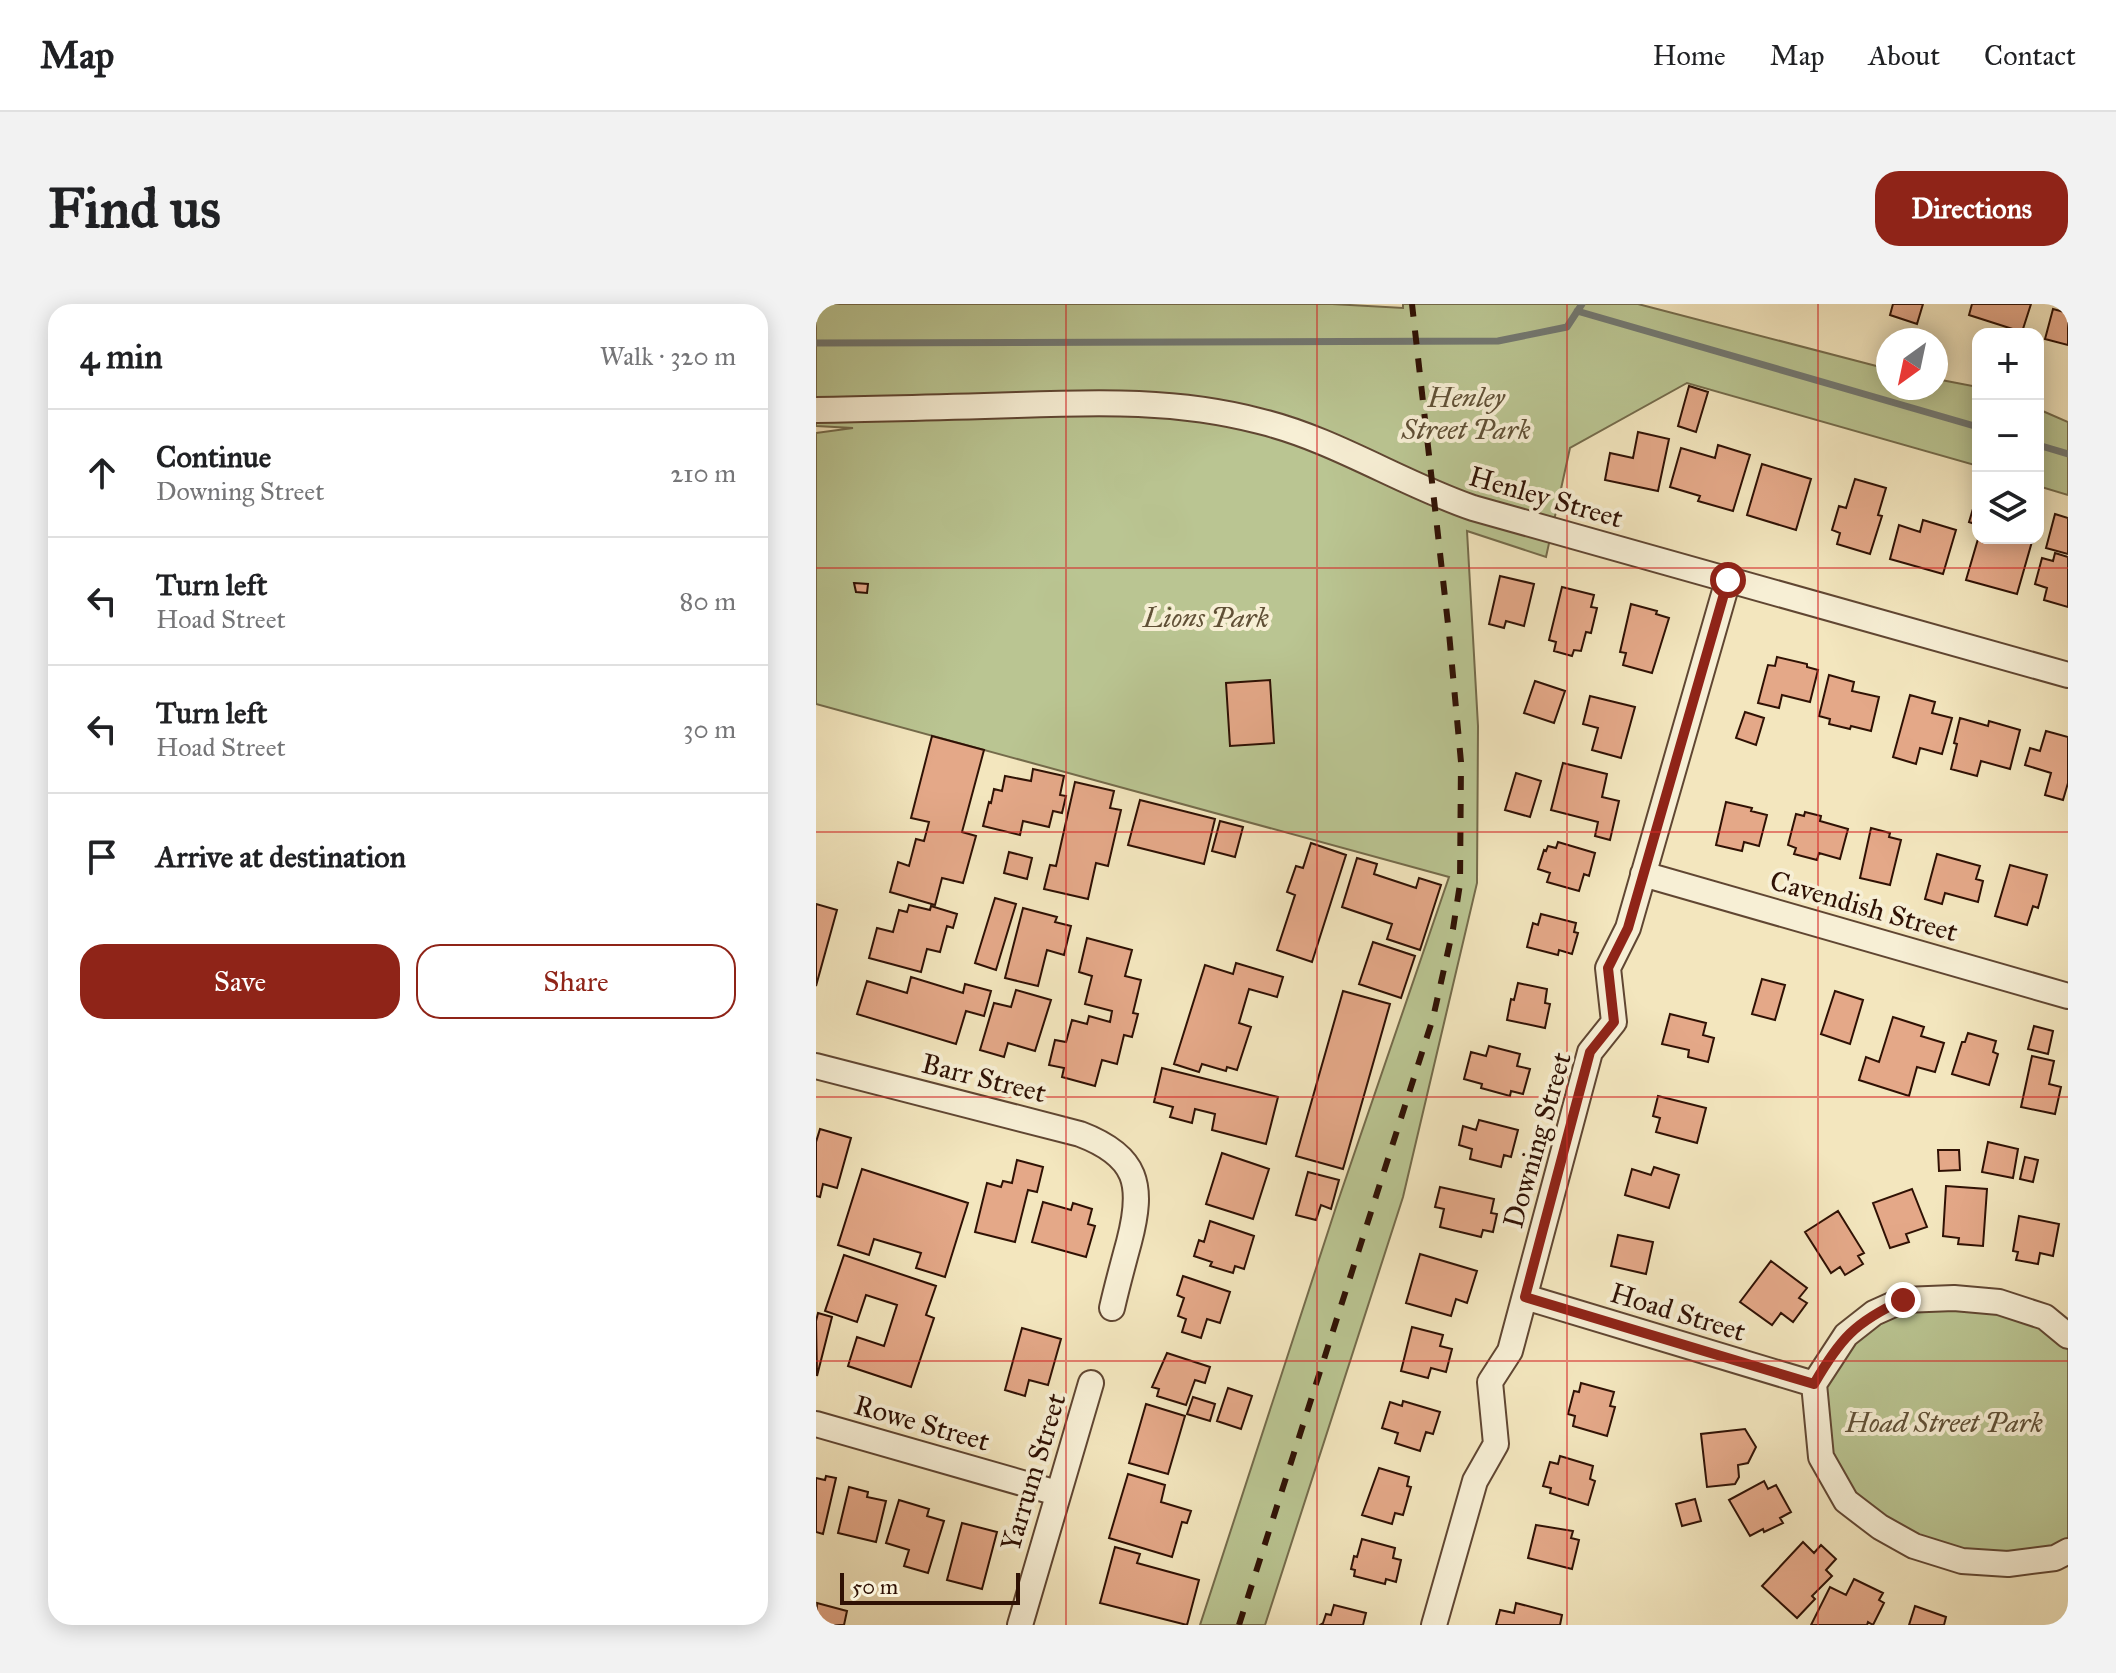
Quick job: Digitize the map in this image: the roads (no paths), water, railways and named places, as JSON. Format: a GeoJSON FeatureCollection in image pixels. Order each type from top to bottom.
{"type":"FeatureCollection","features":[{"type":"Feature","properties":{"kind":"street","name":"Henley Street"},"geometry":{"type":"LineString","coordinates":[[816,410],[1119,402],[1221,411],[1264,422],[1329,445],[1434,495],[1473,508],[2068,675]]}},
{"type":"Feature","properties":{"kind":"street","name":"Downing Street"},"geometry":{"type":"LineString","coordinates":[[1434,1625],[1475,1481],[1496,1444],[1490,1382],[1510,1351],[1590,1052],[1614,1022],[1608,968],[1628,928],[1728,580]]}},
{"type":"Feature","properties":{"kind":"street","name":"Cavendish Street"},"geometry":{"type":"LineString","coordinates":[[1643,874],[2068,996]]}},
{"type":"Feature","properties":{"kind":"street","name":"Barr Street"},"geometry":{"type":"LineString","coordinates":[[816,1066],[1080,1134],[1100,1142],[1128,1166],[1137,1183],[1138,1202],[1112,1308]]}},
{"type":"Feature","properties":{"kind":"street","name":"Hoad Street"},"geometry":{"type":"LineString","coordinates":[[1525,1297],[1814,1384]]}},
{"type":"Feature","properties":{"kind":"street"},"geometry":{"type":"LineString","coordinates":[[2068,1336],[2045,1317],[1999,1302],[1954,1298],[1903,1300],[1874,1313],[1846,1335],[1814,1384],[1821,1457],[1846,1501],[1880,1527],[1914,1546],[1962,1561],[2008,1564],[2055,1558],[2068,1551]]}},
{"type":"Feature","properties":{"kind":"street","name":"Yarrum Street"},"geometry":{"type":"LineString","coordinates":[[1020,1625],[1091,1383]]}},
{"type":"Feature","properties":{"kind":"street","name":"Rowe Street"},"geometry":{"type":"LineString","coordinates":[[816,1424],[1057,1493]]}},
{"type":"Feature","properties":{"kind":"waterway"},"geometry":{"type":"LineString","coordinates":[[816,343],[1498,341],[1567,327],[1582,304]]}},
{"type":"Feature","properties":{"kind":"waterway"},"geometry":{"type":"LineString","coordinates":[[1577,311],[1972,425]]}},
{"type":"Feature","properties":{"kind":"waterway"},"geometry":{"type":"LineString","coordinates":[[2044,447],[2068,454]]}},
{"type":"Feature","properties":{"kind":"railway"},"geometry":{"type":"LineString","coordinates":[[1239,1625],[1433,1018],[1460,884],[1461,762],[1412,304]]}},
{"type":"Feature","properties":{"kind":"park label","name":"Henley Street Park"},"geometry":{"type":"Point","coordinates":[1466,413]}},
{"type":"Feature","properties":{"kind":"park label","name":"Lions Park"},"geometry":{"type":"Point","coordinates":[1206,617]}},
{"type":"Feature","properties":{"kind":"park label","name":"Hoad Street Park"},"geometry":{"type":"Point","coordinates":[1944,1422]}}]}
